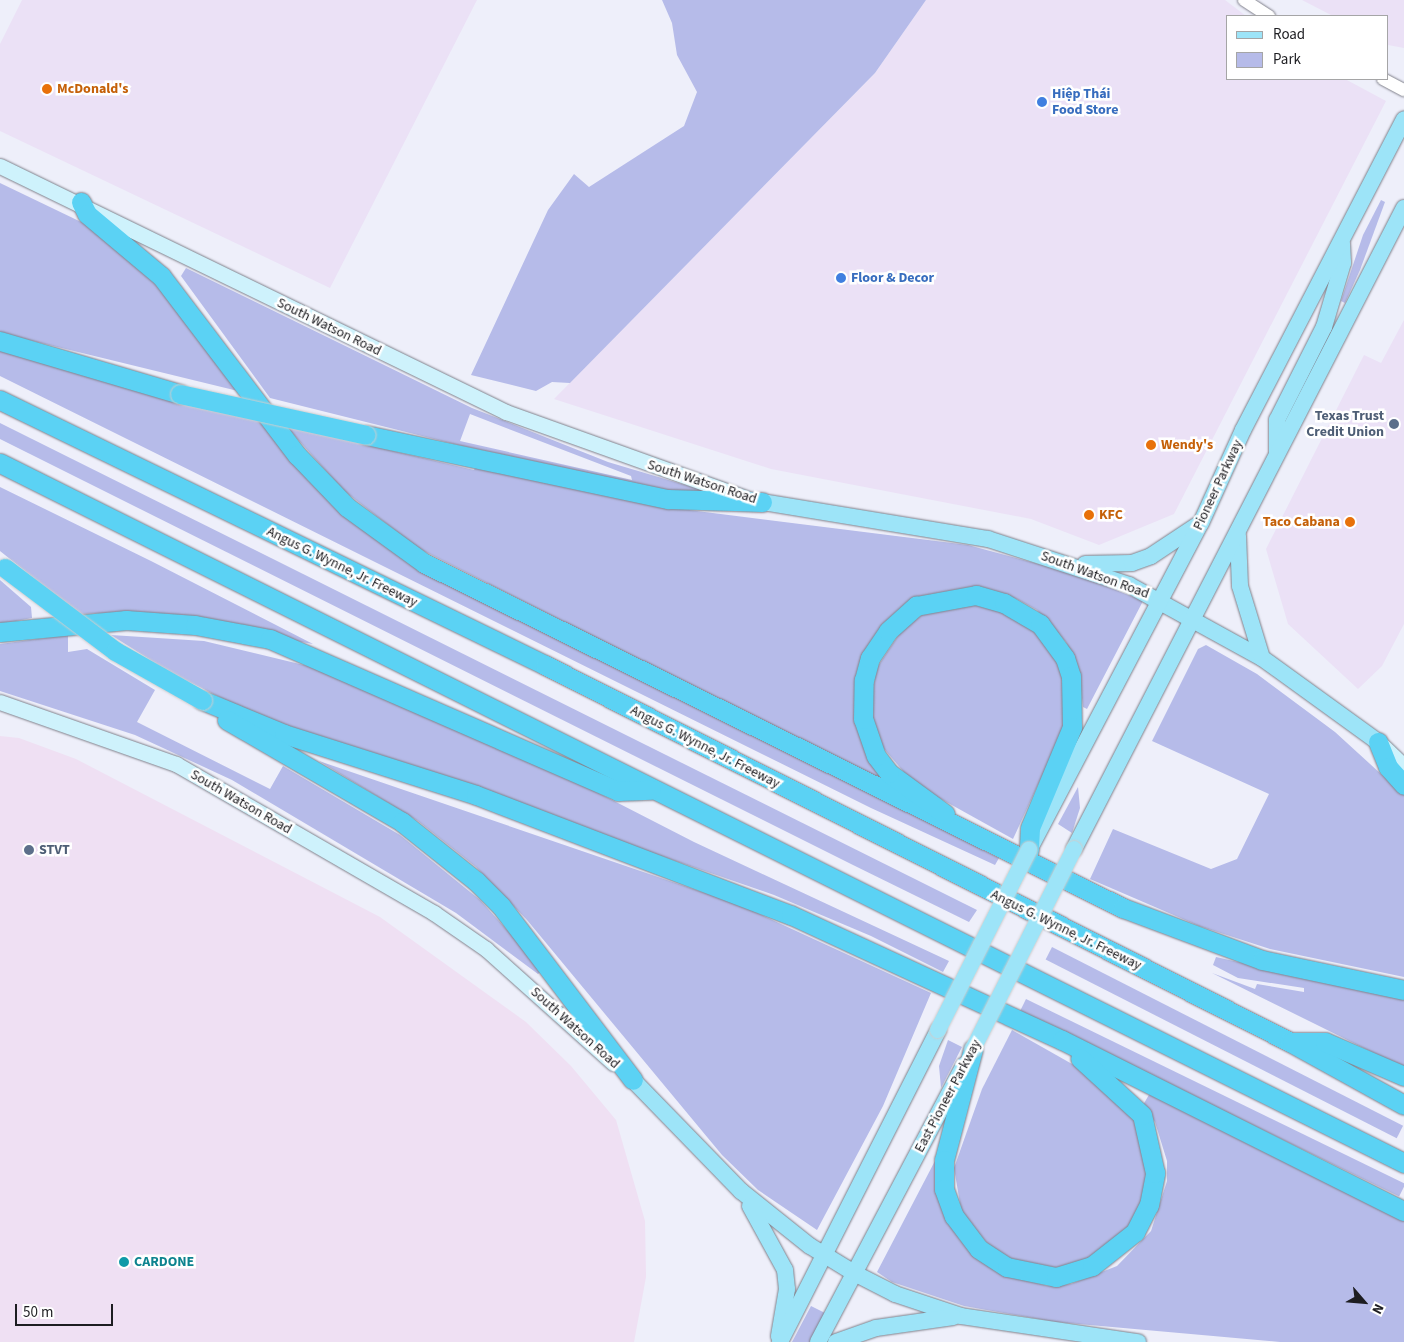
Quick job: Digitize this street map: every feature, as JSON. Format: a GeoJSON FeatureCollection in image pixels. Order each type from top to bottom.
{"type":"FeatureCollection","features":[{"type":"Feature","properties":{"kind":"highway"},"geometry":{"type":"LineString","coordinates":[[81,202],[87,214],[161,276],[297,455],[347,507],[404,549],[472,588],[963,832],[1201,940],[1262,960],[1404,990]]}},
{"type":"Feature","properties":{"kind":"highway"},"geometry":{"type":"LineString","coordinates":[[0,341],[180,394],[668,499],[762,502]]}},
{"type":"Feature","properties":{"kind":"highway","name":"Angus G. Wynne, Jr. Freeway"},"geometry":{"type":"LineString","coordinates":[[0,400],[545,665],[1290,1042],[1404,1105]]}},
{"type":"Feature","properties":{"kind":"highway"},"geometry":{"type":"LineString","coordinates":[[0,464],[1404,1163]]}},
{"type":"Feature","properties":{"kind":"highway"},"geometry":{"type":"LineString","coordinates":[[2,566],[115,651],[202,700],[284,734],[476,795],[791,915],[1062,1040],[1404,1211]]}},
{"type":"Feature","properties":{"kind":"highway"},"geometry":{"type":"LineString","coordinates":[[963,832],[889,773],[868,736],[861,703],[870,658],[888,631],[916,606],[963,594],[1004,603],[1035,620],[1050,634],[1071,676],[1072,727],[1030,828],[1029,850]]}},
{"type":"Feature","properties":{"kind":"highway"},"geometry":{"type":"LineString","coordinates":[[0,632],[126,620],[195,624],[270,639],[618,791],[655,790]]}},
{"type":"Feature","properties":{"kind":"highway"},"geometry":{"type":"LineString","coordinates":[[202,700],[236,727],[402,822],[476,881],[501,906],[632,1080]]}},
{"type":"Feature","properties":{"kind":"highway"},"geometry":{"type":"LineString","coordinates":[[1378,742],[1388,767],[1404,784]]}},
{"type":"Feature","properties":{"kind":"highway"},"geometry":{"type":"LineString","coordinates":[[973,1049],[944,1160],[944,1189],[954,1216],[979,1249],[1007,1267],[1056,1277],[1092,1266],[1135,1232],[1149,1204],[1155,1173],[1152,1145],[1142,1115],[1062,1040]]}},
{"type":"Feature","properties":{"kind":"highway"},"geometry":{"type":"LineString","coordinates":[[1290,1042],[1325,1042],[1404,1076]]}},
{"type":"Feature","properties":{"kind":"main road","name":"Pioneer Parkway"},"geometry":{"type":"LineString","coordinates":[[1029,850],[1161,601],[1404,119]]}},
{"type":"Feature","properties":{"kind":"main road","name":"South Watson Road"},"geometry":{"type":"LineString","coordinates":[[0,166],[81,202],[506,412],[762,502],[988,539],[1067,562],[1161,601],[1193,617],[1262,658],[1378,742],[1404,766]]}},
{"type":"Feature","properties":{"kind":"main road"},"geometry":{"type":"LineString","coordinates":[[1193,617],[1404,208]]}},
{"type":"Feature","properties":{"kind":"main road"},"geometry":{"type":"LineString","coordinates":[[1277,453],[1277,420],[1324,327],[1343,263],[1342,241]]}},
{"type":"Feature","properties":{"kind":"main road"},"geometry":{"type":"LineString","coordinates":[[1067,562],[1132,563],[1151,556],[1201,523]]}},
{"type":"Feature","properties":{"kind":"main road"},"geometry":{"type":"LineString","coordinates":[[1238,532],[1240,586],[1262,658]]}},
{"type":"Feature","properties":{"kind":"main road","name":"East Pioneer Parkway"},"geometry":{"type":"LineString","coordinates":[[818,1342],[973,1049],[1193,617]]}},
{"type":"Feature","properties":{"kind":"main road","name":"South Watson Road"},"geometry":{"type":"LineString","coordinates":[[0,702],[176,764],[434,913],[486,949],[632,1080],[741,1191],[826,1257],[854,1273],[895,1294],[961,1316],[1138,1342]]}},
{"type":"Feature","properties":{"kind":"main road"},"geometry":{"type":"LineString","coordinates":[[779,1342],[826,1257],[1029,850]]}},
{"type":"Feature","properties":{"kind":"main road"},"geometry":{"type":"LineString","coordinates":[[741,1191],[780,1254],[785,1270],[787,1289],[779,1342]]}},
{"type":"Feature","properties":{"kind":"main road"},"geometry":{"type":"LineString","coordinates":[[836,1342],[876,1328],[961,1316]]}},
{"type":"Feature","properties":{"kind":"street"},"geometry":{"type":"LineString","coordinates":[[1244,0],[1267,15]]}},
{"type":"Feature","properties":{"kind":"street"},"geometry":{"type":"LineString","coordinates":[[1386,80],[1404,90]]}},
{"type":"Feature","properties":{"kind":"shaded area"},"geometry":{"type":"Polygon","coordinates":[[[22,0],[477,0],[330,288],[0,131],[0,44],[22,0]]]}},
{"type":"Feature","properties":{"kind":"shaded area"},"geometry":{"type":"Polygon","coordinates":[[[926,0],[1225,0],[1245,15],[1226,15],[1226,80],[1347,80],[1386,101],[1174,514],[1099,545],[1031,519],[771,469],[554,399],[875,73],[926,0]]]}},
{"type":"Feature","properties":{"kind":"shaded area"},"geometry":{"type":"Polygon","coordinates":[[[1302,0],[1404,0],[1404,48],[1389,45],[1389,15],[1331,15],[1302,0]]]}},
{"type":"Feature","properties":{"kind":"shaded area"},"geometry":{"type":"Polygon","coordinates":[[[1404,320],[1404,624],[1382,666],[1358,689],[1288,624],[1266,549],[1364,355],[1381,363],[1404,320]]]}},
{"type":"Feature","properties":{"kind":"shaded area"},"geometry":{"type":"Polygon","coordinates":[[[0,736],[19,738],[76,759],[380,917],[526,1022],[571,1066],[616,1120],[645,1221],[646,1277],[634,1342],[0,1342],[0,736]]]}},
{"type":"Feature","properties":{"kind":"green space"},"geometry":{"type":"Polygon","coordinates":[[[662,0],[926,0],[875,73],[570,383],[552,382],[536,391],[471,375],[548,210],[574,174],[589,187],[684,126],[697,92],[677,55],[672,23],[662,0]]]}},
{"type":"Feature","properties":{"kind":"green space"},"geometry":{"type":"Polygon","coordinates":[[[0,183],[104,233],[162,283],[238,391],[0,333],[0,183]]]}},
{"type":"Feature","properties":{"kind":"green space"},"geometry":{"type":"Polygon","coordinates":[[[1381,200],[1385,202],[1360,270],[1345,303],[1341,301],[1363,235],[1381,200]]]}},
{"type":"Feature","properties":{"kind":"green space"},"geometry":{"type":"Polygon","coordinates":[[[186,268],[472,408],[608,462],[712,493],[707,499],[458,445],[270,398],[181,276],[186,268]],[[470,414],[460,441],[632,480],[631,476],[470,414]]]}},
{"type":"Feature","properties":{"kind":"green space"},"geometry":{"type":"Polygon","coordinates":[[[0,350],[263,421],[406,560],[999,858],[995,865],[871,808],[0,376],[0,350]]]}},
{"type":"Feature","properties":{"kind":"green space"},"geometry":{"type":"Polygon","coordinates":[[[0,423],[977,910],[969,922],[853,865],[0,439],[0,423]]]}},
{"type":"Feature","properties":{"kind":"green space"},"geometry":{"type":"Polygon","coordinates":[[[286,426],[474,470],[476,465],[681,509],[968,545],[1079,575],[1143,601],[1087,709],[1083,707],[1079,671],[1066,642],[1037,610],[1017,599],[980,588],[926,597],[859,681],[881,771],[877,780],[418,548],[343,490],[286,426]]]}},
{"type":"Feature","properties":{"kind":"green space"},"geometry":{"type":"Polygon","coordinates":[[[0,487],[151,561],[313,644],[131,612],[79,614],[0,551],[0,487]]]}},
{"type":"Feature","properties":{"kind":"green space"},"geometry":{"type":"Polygon","coordinates":[[[0,580],[31,607],[32,618],[0,624],[0,580]]]}},
{"type":"Feature","properties":{"kind":"green space"},"geometry":{"type":"Polygon","coordinates":[[[979,602],[1003,608],[1036,628],[1065,672],[1066,724],[1013,839],[914,784],[880,744],[870,714],[876,669],[904,627],[925,613],[979,602]]]}},
{"type":"Feature","properties":{"kind":"green space"},"geometry":{"type":"Polygon","coordinates":[[[68,635],[68,652],[87,649],[155,690],[137,722],[270,789],[283,766],[400,835],[480,900],[543,970],[538,974],[456,913],[232,780],[135,735],[0,691],[0,644],[68,635]]]}},
{"type":"Feature","properties":{"kind":"green space"},"geometry":{"type":"Polygon","coordinates":[[[111,635],[204,641],[312,667],[538,762],[694,842],[949,961],[943,972],[871,936],[774,895],[262,718],[171,673],[111,635]]]}},
{"type":"Feature","properties":{"kind":"green space"},"geometry":{"type":"Polygon","coordinates":[[[1206,645],[1257,674],[1335,732],[1404,795],[1404,977],[1270,949],[1199,926],[1090,879],[1113,829],[1211,869],[1237,859],[1269,794],[1152,741],[1198,649],[1206,645]]]}},
{"type":"Feature","properties":{"kind":"green space"},"geometry":{"type":"Polygon","coordinates":[[[319,761],[740,905],[931,993],[883,1106],[817,1230],[758,1190],[722,1155],[527,920],[476,867],[418,821],[319,761]]]}},
{"type":"Feature","properties":{"kind":"green space"},"geometry":{"type":"Polygon","coordinates":[[[1078,787],[1080,808],[1072,833],[1058,824],[1078,787]]]}},
{"type":"Feature","properties":{"kind":"green space"},"geometry":{"type":"Polygon","coordinates":[[[1052,947],[1403,1126],[1397,1138],[1046,959],[1052,947]]]}},
{"type":"Feature","properties":{"kind":"green space"},"geometry":{"type":"Polygon","coordinates":[[[1216,957],[1404,1000],[1404,1068],[1212,973],[1255,989],[1257,984],[1304,992],[1304,988],[1238,978],[1213,965],[1216,957]]]}},
{"type":"Feature","properties":{"kind":"green space"},"geometry":{"type":"Polygon","coordinates":[[[1026,999],[1404,1183],[1399,1197],[1020,1012],[1026,999]]]}},
{"type":"Feature","properties":{"kind":"green space"},"geometry":{"type":"Polygon","coordinates":[[[1012,1030],[1095,1077],[1132,1111],[1149,1186],[1130,1232],[1094,1260],[1045,1270],[998,1255],[962,1215],[954,1168],[982,1089],[1012,1030]]]}},
{"type":"Feature","properties":{"kind":"green space"},"geometry":{"type":"Polygon","coordinates":[[[948,1040],[962,1047],[941,1088],[939,1066],[948,1040]]]}},
{"type":"Feature","properties":{"kind":"green space"},"geometry":{"type":"Polygon","coordinates":[[[1150,1093],[1404,1221],[1404,1342],[1280,1342],[1056,1322],[964,1306],[892,1282],[877,1272],[937,1157],[947,1213],[960,1240],[1005,1275],[1048,1286],[1071,1284],[1117,1266],[1151,1231],[1167,1181],[1167,1161],[1155,1122],[1143,1105],[1150,1093]]]}},
{"type":"Feature","properties":{"kind":"green space"},"geometry":{"type":"Polygon","coordinates":[[[811,1306],[825,1313],[810,1342],[792,1342],[811,1306]]]}},
{"type":"Feature","properties":{"kind":"place","name":"McDonald's"},"geometry":{"type":"Point","coordinates":[47,89]}},
{"type":"Feature","properties":{"kind":"place","name":"Hiệp Thái Food Store"},"geometry":{"type":"Point","coordinates":[1042,102]}},
{"type":"Feature","properties":{"kind":"place","name":"Floor & Decor"},"geometry":{"type":"Point","coordinates":[841,278]}},
{"type":"Feature","properties":{"kind":"place","name":"Texas Trust Credit Union"},"geometry":{"type":"Point","coordinates":[1394,424]}},
{"type":"Feature","properties":{"kind":"place","name":"Wendy's"},"geometry":{"type":"Point","coordinates":[1151,445]}},
{"type":"Feature","properties":{"kind":"place","name":"KFC"},"geometry":{"type":"Point","coordinates":[1089,515]}},
{"type":"Feature","properties":{"kind":"place","name":"Taco Cabana"},"geometry":{"type":"Point","coordinates":[1350,522]}},
{"type":"Feature","properties":{"kind":"place","name":"STVT"},"geometry":{"type":"Point","coordinates":[29,850]}},
{"type":"Feature","properties":{"kind":"place","name":"CARDONE"},"geometry":{"type":"Point","coordinates":[124,1262]}}]}
